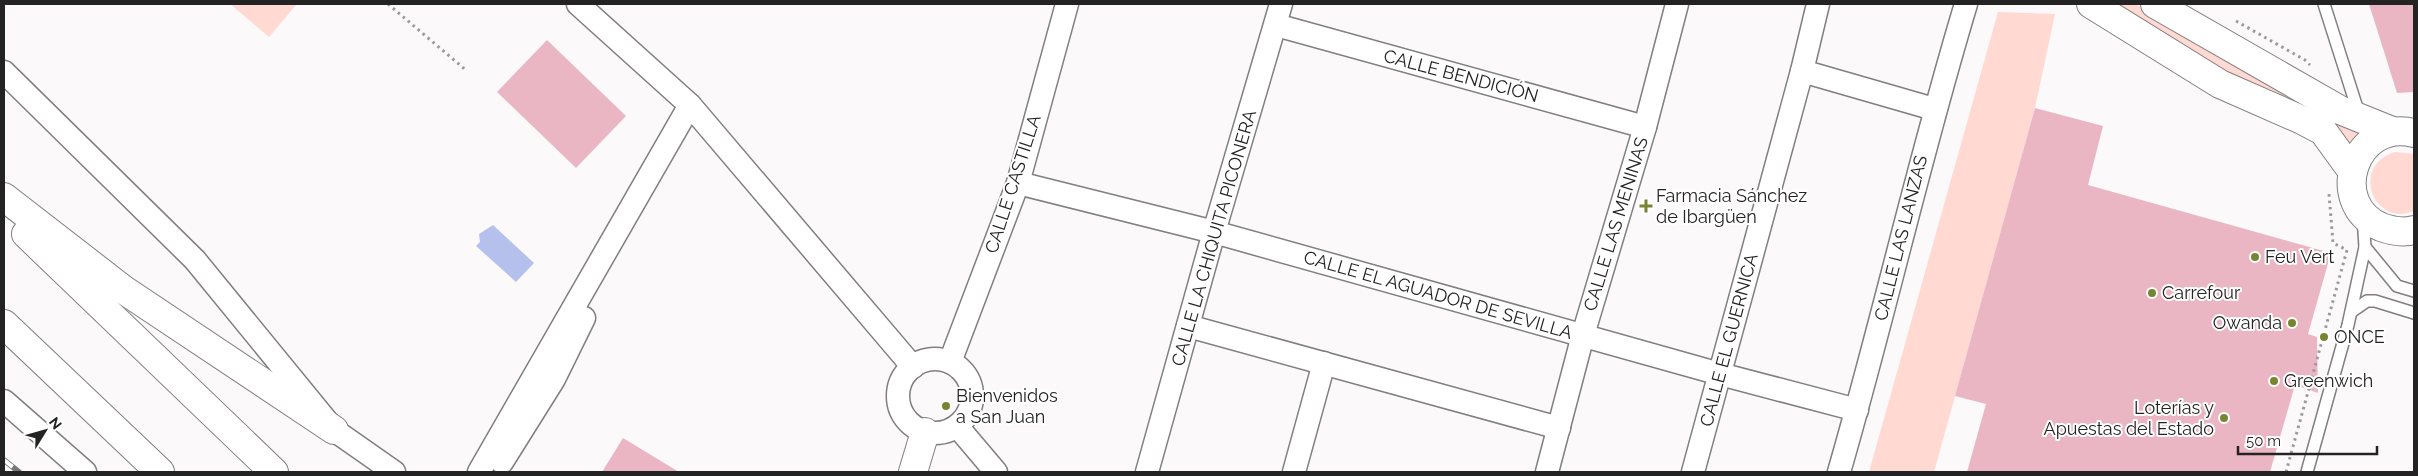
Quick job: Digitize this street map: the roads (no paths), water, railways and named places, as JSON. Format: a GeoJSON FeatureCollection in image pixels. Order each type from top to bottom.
{"type":"FeatureCollection","features":[{"type":"Feature","properties":{"kind":"main road"},"geometry":{"type":"LineString","coordinates":[[2092,4],[2220,84],[2302,120],[2323,132],[2352,171]]}},
{"type":"Feature","properties":{"kind":"main road"},"geometry":{"type":"LineString","coordinates":[[2154,4],[2340,110],[2403,132]]}},
{"type":"Feature","properties":{"kind":"main road"},"geometry":{"type":"LineString","coordinates":[[2403,132],[2378,136],[2366,145],[2352,171],[2351,186],[2355,200],[2362,213],[2375,224],[2390,231],[2408,232],[2414,230]]}},
{"type":"Feature","properties":{"kind":"main road"},"geometry":{"type":"LineString","coordinates":[[4,197],[124,290],[334,430]]}},
{"type":"Feature","properties":{"kind":"main road"},"geometry":{"type":"LineString","coordinates":[[4,212],[274,472]]}},
{"type":"Feature","properties":{"kind":"main road"},"geometry":{"type":"LineString","coordinates":[[4,324],[160,472]]}},
{"type":"Feature","properties":{"kind":"main road"},"geometry":{"type":"LineString","coordinates":[[914,472],[925,432]]}},
{"type":"Feature","properties":{"kind":"street"},"geometry":{"type":"LineString","coordinates":[[578,4],[690,105],[912,367]]}},
{"type":"Feature","properties":{"kind":"street","name":"CALLE CASTILLA"},"geometry":{"type":"LineString","coordinates":[[950,362],[1018,183],[1067,4]]}},
{"type":"Feature","properties":{"kind":"street","name":"CALLE LAS MENINAS"},"geometry":{"type":"LineString","coordinates":[[1547,472],[1583,335],[1645,127],[1677,4]]}},
{"type":"Feature","properties":{"kind":"street","name":"CALLE EL GUERNICA"},"geometry":{"type":"LineString","coordinates":[[1693,472],[1802,71],[1818,4]]}},
{"type":"Feature","properties":{"kind":"street","name":"CALLE LAS LANZAS"},"geometry":{"type":"LineString","coordinates":[[1838,472],[1857,410],[1934,109],[1966,4]]}},
{"type":"Feature","properties":{"kind":"street","name":"CALLE BENDICIÓN"},"geometry":{"type":"LineString","coordinates":[[1279,14],[1645,127]]}},
{"type":"Feature","properties":{"kind":"street","name":"CALLE LA CHIQUITA PICONERA"},"geometry":{"type":"LineString","coordinates":[[1147,472],[1214,232],[1279,14]]}},
{"type":"Feature","properties":{"kind":"street"},"geometry":{"type":"LineString","coordinates":[[1802,71],[1934,109]]}},
{"type":"Feature","properties":{"kind":"street"},"geometry":{"type":"LineString","coordinates":[[4,72],[196,260],[334,430],[394,472]]}},
{"type":"Feature","properties":{"kind":"street"},"geometry":{"type":"LineString","coordinates":[[479,472],[690,105]]}},
{"type":"Feature","properties":{"kind":"street","name":"CALLE EL AGUADOR DE SEVILLA"},"geometry":{"type":"LineString","coordinates":[[1018,183],[1214,232],[1720,374],[1857,410]]}},
{"type":"Feature","properties":{"kind":"street"},"geometry":{"type":"LineString","coordinates":[[496,472],[554,379],[607,272],[622,225]]}},
{"type":"Feature","properties":{"kind":"street"},"geometry":{"type":"LineString","coordinates":[[1188,326],[1559,428]]}},
{"type":"Feature","properties":{"kind":"street"},"geometry":{"type":"LineString","coordinates":[[930,359],[950,362],[965,375],[973,396],[971,407],[966,418],[958,426],[947,432],[925,432],[906,419],[900,409],[900,386],[905,375],[912,367],[930,359]]}},
{"type":"Feature","properties":{"kind":"street"},"geometry":{"type":"LineString","coordinates":[[1294,472],[1324,363]]}},
{"type":"Feature","properties":{"kind":"street"},"geometry":{"type":"LineString","coordinates":[[4,401],[85,472]]}},
{"type":"Feature","properties":{"kind":"street"},"geometry":{"type":"LineString","coordinates":[[958,426],[996,472]]}},
{"type":"Feature","properties":{"kind":"lane"},"geometry":{"type":"LineString","coordinates":[[2324,4],[2360,118]]}},
{"type":"Feature","properties":{"kind":"lane"},"geometry":{"type":"LineString","coordinates":[[2307,472],[2351,312],[2365,247],[2362,213]]}},
{"type":"Feature","properties":{"kind":"lane"},"geometry":{"type":"LineString","coordinates":[[2365,247],[2397,286],[2414,291]]}},
{"type":"Feature","properties":{"kind":"lane"},"geometry":{"type":"LineString","coordinates":[[2351,312],[2366,301],[2375,301],[2414,313]]}},
{"type":"Feature","properties":{"kind":"water"},"geometry":{"type":"Polygon","coordinates":[[[493,225],[534,263],[516,282],[476,246],[480,242],[479,234],[493,225]]]}},
{"type":"Feature","properties":{"kind":"railway"},"geometry":{"type":"LineString","coordinates":[[4,460],[19,472]]}},
{"type":"Feature","properties":{"kind":"place","name":"Farmacia Sánchez de Ibargüen"},"geometry":{"type":"Point","coordinates":[1646,206]}},
{"type":"Feature","properties":{"kind":"place","name":"Feu Vert"},"geometry":{"type":"Point","coordinates":[2255,257]}},
{"type":"Feature","properties":{"kind":"place","name":"Carrefour"},"geometry":{"type":"Point","coordinates":[2152,293]}},
{"type":"Feature","properties":{"kind":"place","name":"Owanda"},"geometry":{"type":"Point","coordinates":[2292,323]}},
{"type":"Feature","properties":{"kind":"place","name":"ONCE"},"geometry":{"type":"Point","coordinates":[2324,337]}},
{"type":"Feature","properties":{"kind":"place","name":"Greenwich"},"geometry":{"type":"Point","coordinates":[2274,381]}},
{"type":"Feature","properties":{"kind":"place","name":"Bienvenidos a San Juan"},"geometry":{"type":"Point","coordinates":[946,406]}},
{"type":"Feature","properties":{"kind":"place","name":"Loterías y Apuestas del Estado"},"geometry":{"type":"Point","coordinates":[2224,418]}}]}
